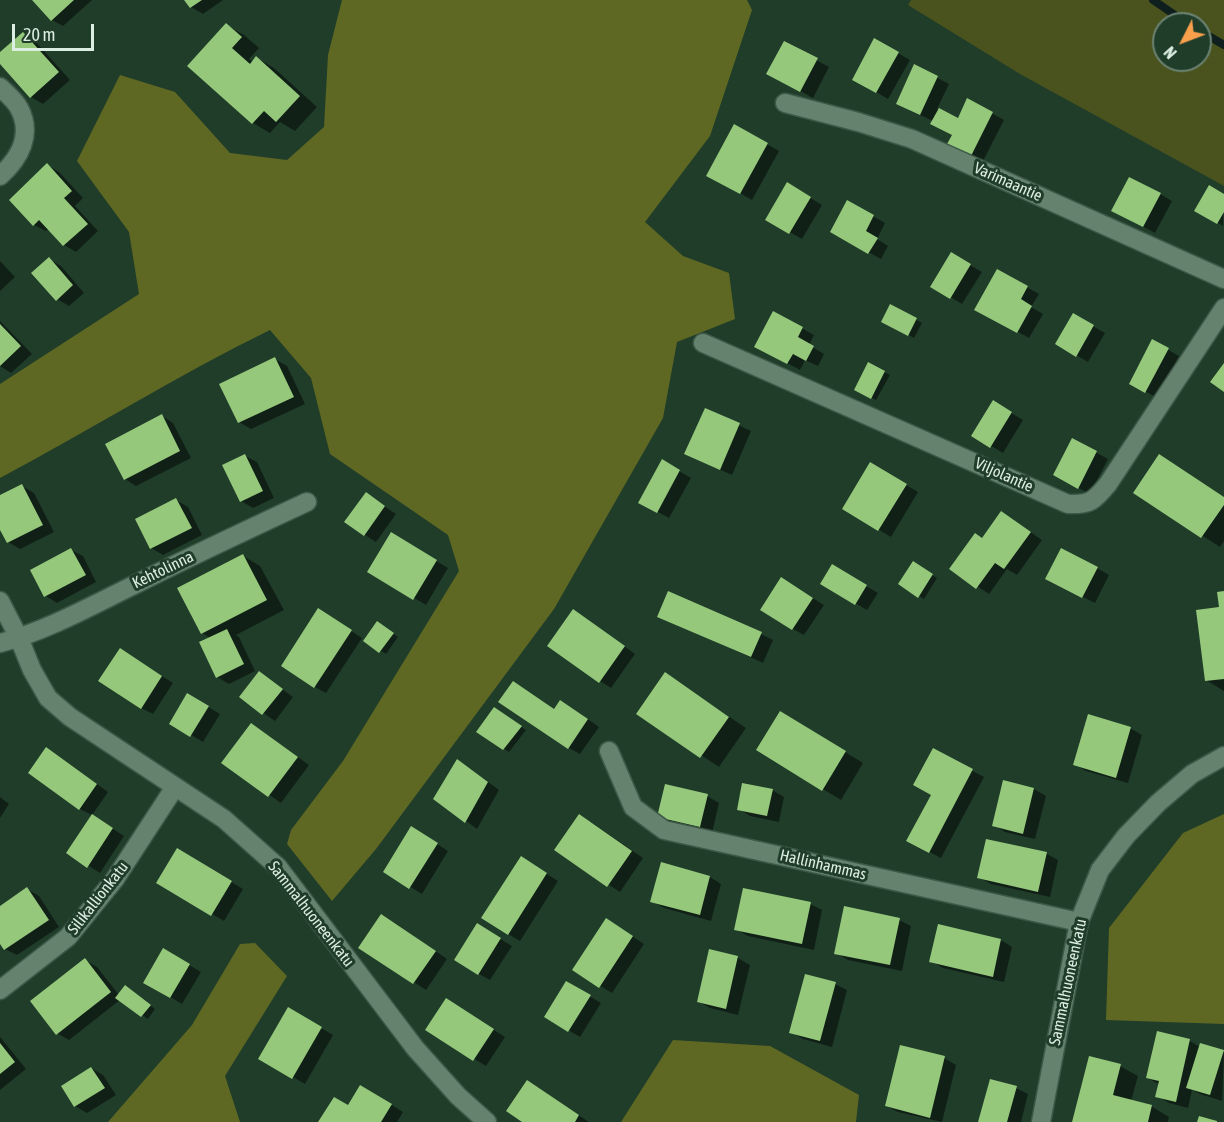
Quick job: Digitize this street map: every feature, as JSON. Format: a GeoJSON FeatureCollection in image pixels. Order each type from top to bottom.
{"type":"FeatureCollection","features":[{"type":"Feature","properties":{"kind":"street"},"geometry":{"type":"LineString","coordinates":[[0,87],[19,107],[26,131],[20,150],[0,176]]}},
{"type":"Feature","properties":{"kind":"street","name":"Varimaantie"},"geometry":{"type":"LineString","coordinates":[[785,103],[912,139],[1224,279]]}},
{"type":"Feature","properties":{"kind":"street","name":"Viljolantie"},"geometry":{"type":"LineString","coordinates":[[703,343],[1068,504],[1083,505],[1097,497],[1108,484],[1224,308]]}},
{"type":"Feature","properties":{"kind":"street","name":"Kehtolinna"},"geometry":{"type":"LineString","coordinates":[[0,644],[19,638],[307,502]]}},
{"type":"Feature","properties":{"kind":"street","name":"Sammalhuoneenkatu"},"geometry":{"type":"LineString","coordinates":[[0,600],[32,670],[48,698],[70,717],[224,819],[278,867],[415,1048],[458,1096],[487,1122]]}},
{"type":"Feature","properties":{"kind":"street","name":"Hallinhammas"},"geometry":{"type":"LineString","coordinates":[[609,751],[633,807],[663,830],[1079,922]]}},
{"type":"Feature","properties":{"kind":"street","name":"Sammalhuoneenkatu"},"geometry":{"type":"LineString","coordinates":[[1041,1122],[1079,922],[1100,870],[1126,836],[1158,803],[1192,774],[1224,756]]}},
{"type":"Feature","properties":{"kind":"street","name":"Silikallionkatu"},"geometry":{"type":"LineString","coordinates":[[0,990],[68,937],[115,879],[175,787]]}},
{"type":"Feature","properties":{"kind":"green space"},"geometry":{"type":"Polygon","coordinates":[[[342,0],[747,0],[752,10],[710,136],[645,222],[683,256],[729,273],[735,319],[677,342],[663,418],[554,609],[376,849],[332,901],[287,844],[291,830],[343,761],[459,571],[448,535],[330,454],[311,378],[270,330],[202,365],[0,478],[0,384],[139,294],[129,232],[77,161],[120,75],[175,92],[230,153],[287,160],[324,127],[328,55],[342,0]]]}},
{"type":"Feature","properties":{"kind":"green space"},"geometry":{"type":"Polygon","coordinates":[[[911,0],[1224,0],[1224,186],[1020,74],[908,5],[911,0]]]}},
{"type":"Feature","properties":{"kind":"green space"},"geometry":{"type":"Polygon","coordinates":[[[1224,814],[1224,1024],[1106,1020],[1109,928],[1183,833],[1224,814]]]}},
{"type":"Feature","properties":{"kind":"green space"},"geometry":{"type":"Polygon","coordinates":[[[255,943],[287,976],[225,1076],[240,1122],[108,1122],[192,1025],[240,944],[255,943]]]}},
{"type":"Feature","properties":{"kind":"green space"},"geometry":{"type":"Polygon","coordinates":[[[673,1040],[770,1046],[859,1095],[856,1122],[621,1122],[673,1040]]]}},
{"type":"Feature","properties":{"kind":"building"},"geometry":{"type":"Polygon","coordinates":[[[32,0],[74,0],[51,21],[32,0]]]}},
{"type":"Feature","properties":{"kind":"building"},"geometry":{"type":"Polygon","coordinates":[[[184,0],[202,0],[190,8],[184,0]]]}},
{"type":"Feature","properties":{"kind":"building"},"geometry":{"type":"Polygon","coordinates":[[[226,23],[242,37],[232,48],[250,64],[256,56],[300,96],[276,122],[264,111],[252,124],[187,66],[226,23]]]}},
{"type":"Feature","properties":{"kind":"building"},"geometry":{"type":"Polygon","coordinates":[[[23,32],[59,72],[30,98],[0,64],[0,52],[23,32]]]}},
{"type":"Feature","properties":{"kind":"building"},"geometry":{"type":"Polygon","coordinates":[[[874,38],[899,52],[876,93],[852,80],[874,38]]]}},
{"type":"Feature","properties":{"kind":"building"},"geometry":{"type":"Polygon","coordinates":[[[784,41],[818,58],[800,92],[766,74],[784,41]]]}},
{"type":"Feature","properties":{"kind":"building"},"geometry":{"type":"Polygon","coordinates":[[[914,64],[938,76],[920,115],[896,104],[914,64]]]}},
{"type":"Feature","properties":{"kind":"building"},"geometry":{"type":"Polygon","coordinates":[[[967,98],[993,112],[971,156],[947,144],[952,135],[930,124],[939,108],[958,118],[967,98]]]}},
{"type":"Feature","properties":{"kind":"building"},"geometry":{"type":"Polygon","coordinates":[[[734,124],[768,143],[740,194],[706,176],[734,124]]]}},
{"type":"Feature","properties":{"kind":"building"},"geometry":{"type":"Polygon","coordinates":[[[47,163],[72,191],[64,198],[88,224],[63,246],[39,220],[33,226],[9,200],[47,163]]]}},
{"type":"Feature","properties":{"kind":"building"},"geometry":{"type":"Polygon","coordinates":[[[1129,177],[1161,193],[1143,227],[1111,211],[1129,177]]]}},
{"type":"Feature","properties":{"kind":"building"},"geometry":{"type":"Polygon","coordinates":[[[787,182],[811,197],[789,234],[765,220],[787,182]]]}},
{"type":"Feature","properties":{"kind":"building"},"geometry":{"type":"Polygon","coordinates":[[[1209,185],[1224,194],[1224,212],[1217,224],[1194,211],[1209,185]]]}},
{"type":"Feature","properties":{"kind":"building"},"geometry":{"type":"Polygon","coordinates":[[[847,200],[874,215],[866,231],[878,238],[868,254],[830,232],[847,200]]]}},
{"type":"Feature","properties":{"kind":"building"},"geometry":{"type":"Polygon","coordinates":[[[951,252],[971,264],[950,299],[930,287],[951,252]]]}},
{"type":"Feature","properties":{"kind":"building"},"geometry":{"type":"Polygon","coordinates":[[[49,257],[73,285],[56,301],[31,273],[49,257]]]}},
{"type":"Feature","properties":{"kind":"building"},"geometry":{"type":"Polygon","coordinates":[[[997,269],[1028,286],[1021,299],[1032,306],[1017,333],[974,310],[997,269]]]}},
{"type":"Feature","properties":{"kind":"building"},"geometry":{"type":"Polygon","coordinates":[[[890,304],[917,318],[908,336],[881,322],[890,304]]]}},
{"type":"Feature","properties":{"kind":"building"},"geometry":{"type":"Polygon","coordinates":[[[773,311],[803,327],[798,337],[814,346],[806,361],[793,354],[787,364],[754,347],[773,311]]]}},
{"type":"Feature","properties":{"kind":"building"},"geometry":{"type":"Polygon","coordinates":[[[1073,313],[1094,325],[1076,357],[1055,344],[1073,313]]]}},
{"type":"Feature","properties":{"kind":"building"},"geometry":{"type":"Polygon","coordinates":[[[0,324],[21,346],[0,366],[0,324]]]}},
{"type":"Feature","properties":{"kind":"building"},"geometry":{"type":"Polygon","coordinates":[[[1152,339],[1169,348],[1145,393],[1129,384],[1152,339]]]}},
{"type":"Feature","properties":{"kind":"building"},"geometry":{"type":"Polygon","coordinates":[[[275,357],[294,397],[238,423],[219,384],[275,357]]]}},
{"type":"Feature","properties":{"kind":"building"},"geometry":{"type":"Polygon","coordinates":[[[868,362],[885,371],[871,399],[854,390],[868,362]]]}},
{"type":"Feature","properties":{"kind":"building"},"geometry":{"type":"Polygon","coordinates":[[[1224,363],[1224,392],[1210,382],[1224,363]]]}},
{"type":"Feature","properties":{"kind":"building"},"geometry":{"type":"Polygon","coordinates":[[[993,400],[1012,412],[990,448],[971,436],[993,400]]]}},
{"type":"Feature","properties":{"kind":"building"},"geometry":{"type":"Polygon","coordinates":[[[705,408],[740,423],[720,470],[684,454],[705,408]]]}},
{"type":"Feature","properties":{"kind":"building"},"geometry":{"type":"Polygon","coordinates":[[[162,414],[180,451],[124,480],[105,444],[162,414]]]}},
{"type":"Feature","properties":{"kind":"building"},"geometry":{"type":"Polygon","coordinates":[[[1072,438],[1097,451],[1078,489],[1053,475],[1072,438]]]}},
{"type":"Feature","properties":{"kind":"building"},"geometry":{"type":"Polygon","coordinates":[[[245,454],[263,491],[240,502],[222,465],[245,454]]]}},
{"type":"Feature","properties":{"kind":"building"},"geometry":{"type":"Polygon","coordinates":[[[1159,454],[1224,497],[1224,505],[1201,538],[1133,493],[1159,454]]]}},
{"type":"Feature","properties":{"kind":"building"},"geometry":{"type":"Polygon","coordinates":[[[662,459],[680,470],[657,513],[638,503],[662,459]]]}},
{"type":"Feature","properties":{"kind":"building"},"geometry":{"type":"Polygon","coordinates":[[[870,462],[907,484],[878,531],[842,509],[870,462]]]}},
{"type":"Feature","properties":{"kind":"building"},"geometry":{"type":"Polygon","coordinates":[[[22,484],[43,525],[7,543],[0,530],[0,495],[22,484]]]}},
{"type":"Feature","properties":{"kind":"building"},"geometry":{"type":"Polygon","coordinates":[[[366,492],[385,506],[364,536],[344,522],[366,492]]]}},
{"type":"Feature","properties":{"kind":"building"},"geometry":{"type":"Polygon","coordinates":[[[176,498],[192,528],[150,549],[135,519],[176,498]]]}},
{"type":"Feature","properties":{"kind":"building"},"geometry":{"type":"Polygon","coordinates":[[[1001,511],[1031,532],[1004,569],[995,563],[976,589],[949,569],[975,533],[982,538],[1001,511]]]}},
{"type":"Feature","properties":{"kind":"building"},"geometry":{"type":"Polygon","coordinates":[[[391,532],[437,560],[413,600],[367,572],[391,532]]]}},
{"type":"Feature","properties":{"kind":"building"},"geometry":{"type":"Polygon","coordinates":[[[71,548],[86,575],[44,597],[30,570],[71,548]]]}},
{"type":"Feature","properties":{"kind":"building"},"geometry":{"type":"Polygon","coordinates":[[[1061,548],[1098,567],[1082,598],[1045,579],[1061,548]]]}},
{"type":"Feature","properties":{"kind":"building"},"geometry":{"type":"Polygon","coordinates":[[[243,554],[267,600],[201,634],[177,588],[243,554]]]}},
{"type":"Feature","properties":{"kind":"building"},"geometry":{"type":"Polygon","coordinates":[[[913,561],[933,574],[918,598],[898,584],[913,561]]]}},
{"type":"Feature","properties":{"kind":"building"},"geometry":{"type":"Polygon","coordinates":[[[832,564],[867,585],[855,605],[820,584],[832,564]]]}},
{"type":"Feature","properties":{"kind":"building"},"geometry":{"type":"Polygon","coordinates":[[[781,577],[813,598],[792,630],[760,610],[781,577]]]}},
{"type":"Feature","properties":{"kind":"building"},"geometry":{"type":"Polygon","coordinates":[[[668,591],[762,632],[751,657],[657,617],[668,591]]]}},
{"type":"Feature","properties":{"kind":"building"},"geometry":{"type":"Polygon","coordinates":[[[1224,591],[1224,679],[1205,681],[1196,610],[1219,607],[1217,592],[1224,591]]]}},
{"type":"Feature","properties":{"kind":"building"},"geometry":{"type":"Polygon","coordinates":[[[318,608],[352,630],[314,688],[281,666],[318,608]]]}},
{"type":"Feature","properties":{"kind":"building"},"geometry":{"type":"Polygon","coordinates":[[[573,609],[625,646],[599,683],[547,646],[573,609]]]}},
{"type":"Feature","properties":{"kind":"building"},"geometry":{"type":"Polygon","coordinates":[[[377,621],[394,633],[379,653],[363,641],[377,621]]]}},
{"type":"Feature","properties":{"kind":"building"},"geometry":{"type":"Polygon","coordinates":[[[227,629],[244,664],[216,678],[199,642],[227,629]]]}},
{"type":"Feature","properties":{"kind":"building"},"geometry":{"type":"Polygon","coordinates":[[[120,648],[162,676],[141,709],[98,681],[120,648]]]}},
{"type":"Feature","properties":{"kind":"building"},"geometry":{"type":"Polygon","coordinates":[[[259,671],[283,689],[262,715],[239,697],[259,671]]]}},
{"type":"Feature","properties":{"kind":"building"},"geometry":{"type":"Polygon","coordinates":[[[665,672],[729,717],[700,758],[636,714],[665,672]]]}},
{"type":"Feature","properties":{"kind":"building"},"geometry":{"type":"Polygon","coordinates":[[[513,681],[554,709],[560,700],[588,719],[568,749],[498,702],[513,681]]]}},
{"type":"Feature","properties":{"kind":"building"},"geometry":{"type":"Polygon","coordinates":[[[187,693],[209,706],[190,737],[169,724],[187,693]]]}},
{"type":"Feature","properties":{"kind":"building"},"geometry":{"type":"Polygon","coordinates":[[[494,707],[522,726],[503,750],[476,732],[494,707]]]}},
{"type":"Feature","properties":{"kind":"building"},"geometry":{"type":"Polygon","coordinates":[[[780,711],[846,751],[822,791],[756,750],[780,711]]]}},
{"type":"Feature","properties":{"kind":"building"},"geometry":{"type":"Polygon","coordinates":[[[1088,714],[1131,727],[1116,778],[1073,765],[1088,714]]]}},
{"type":"Feature","properties":{"kind":"building"},"geometry":{"type":"Polygon","coordinates":[[[251,723],[298,757],[268,797],[221,763],[251,723]]]}},
{"type":"Feature","properties":{"kind":"building"},"geometry":{"type":"Polygon","coordinates":[[[46,747],[97,784],[79,810],[28,773],[46,747]]]}},
{"type":"Feature","properties":{"kind":"building"},"geometry":{"type":"Polygon","coordinates":[[[933,748],[973,769],[929,853],[906,841],[931,795],[913,785],[933,748]]]}},
{"type":"Feature","properties":{"kind":"building"},"geometry":{"type":"Polygon","coordinates":[[[457,759],[488,782],[465,823],[433,799],[457,759]]]}},
{"type":"Feature","properties":{"kind":"building"},"geometry":{"type":"Polygon","coordinates":[[[1003,780],[1034,788],[1023,834],[992,826],[1003,780]]]}},
{"type":"Feature","properties":{"kind":"building"},"geometry":{"type":"Polygon","coordinates":[[[742,783],[773,789],[767,816],[737,810],[742,783]]]}},
{"type":"Feature","properties":{"kind":"building"},"geometry":{"type":"Polygon","coordinates":[[[665,784],[708,794],[700,827],[657,817],[665,784]]]}},
{"type":"Feature","properties":{"kind":"building"},"geometry":{"type":"Polygon","coordinates":[[[92,814],[113,828],[87,868],[66,853],[92,814]]]}},
{"type":"Feature","properties":{"kind":"building"},"geometry":{"type":"Polygon","coordinates":[[[579,814],[632,851],[607,887],[554,850],[579,814]]]}},
{"type":"Feature","properties":{"kind":"building"},"geometry":{"type":"Polygon","coordinates":[[[411,826],[438,843],[409,889],[383,872],[411,826]]]}},
{"type":"Feature","properties":{"kind":"building"},"geometry":{"type":"Polygon","coordinates":[[[986,839],[1047,852],[1038,892],[977,878],[986,839]]]}},
{"type":"Feature","properties":{"kind":"building"},"geometry":{"type":"Polygon","coordinates":[[[177,848],[232,881],[211,916],[156,883],[177,848]]]}},
{"type":"Feature","properties":{"kind":"building"},"geometry":{"type":"Polygon","coordinates":[[[521,856],[547,873],[508,935],[481,918],[521,856]]]}},
{"type":"Feature","properties":{"kind":"building"},"geometry":{"type":"Polygon","coordinates":[[[661,862],[710,876],[700,915],[650,902],[661,862]]]}},
{"type":"Feature","properties":{"kind":"building"},"geometry":{"type":"Polygon","coordinates":[[[27,887],[49,920],[4,950],[0,944],[0,906],[27,887]]]}},
{"type":"Feature","properties":{"kind":"building"},"geometry":{"type":"Polygon","coordinates":[[[743,888],[811,902],[802,944],[734,930],[743,888]]]}},
{"type":"Feature","properties":{"kind":"building"},"geometry":{"type":"Polygon","coordinates":[[[844,906],[900,918],[890,965],[834,954],[844,906]]]}},
{"type":"Feature","properties":{"kind":"building"},"geometry":{"type":"Polygon","coordinates":[[[381,914],[436,951],[413,984],[358,948],[381,914]]]}},
{"type":"Feature","properties":{"kind":"building"},"geometry":{"type":"Polygon","coordinates":[[[606,918],[633,936],[599,988],[572,970],[606,918]]]}},
{"type":"Feature","properties":{"kind":"building"},"geometry":{"type":"Polygon","coordinates":[[[477,923],[501,938],[478,975],[454,960],[477,923]]]}},
{"type":"Feature","properties":{"kind":"building"},"geometry":{"type":"Polygon","coordinates":[[[938,924],[1001,939],[993,977],[929,962],[938,924]]]}},
{"type":"Feature","properties":{"kind":"building"},"geometry":{"type":"Polygon","coordinates":[[[163,948],[190,964],[170,998],[143,983],[163,948]]]}},
{"type":"Feature","properties":{"kind":"building"},"geometry":{"type":"Polygon","coordinates":[[[709,949],[738,956],[726,1009],[697,1002],[709,949]]]}},
{"type":"Feature","properties":{"kind":"building"},"geometry":{"type":"Polygon","coordinates":[[[85,958],[111,992],[56,1035],[30,1001],[85,958]]]}},
{"type":"Feature","properties":{"kind":"building"},"geometry":{"type":"Polygon","coordinates":[[[805,974],[836,982],[820,1041],[789,1033],[805,974]]]}},
{"type":"Feature","properties":{"kind":"building"},"geometry":{"type":"Polygon","coordinates":[[[566,981],[591,995],[568,1032],[544,1017],[566,981]]]}},
{"type":"Feature","properties":{"kind":"building"},"geometry":{"type":"Polygon","coordinates":[[[125,985],[151,1005],[141,1017],[115,998],[125,985]]]}},
{"type":"Feature","properties":{"kind":"building"},"geometry":{"type":"Polygon","coordinates":[[[446,998],[494,1029],[473,1061],[425,1030],[446,998]]]}},
{"type":"Feature","properties":{"kind":"building"},"geometry":{"type":"Polygon","coordinates":[[[288,1007],[322,1027],[292,1079],[258,1059],[288,1007]]]}},
{"type":"Feature","properties":{"kind":"building"},"geometry":{"type":"Polygon","coordinates":[[[1157,1031],[1190,1039],[1176,1102],[1155,1097],[1159,1081],[1146,1078],[1157,1031]]]}},
{"type":"Feature","properties":{"kind":"building"},"geometry":{"type":"Polygon","coordinates":[[[0,1043],[15,1062],[0,1074],[0,1043]]]}},
{"type":"Feature","properties":{"kind":"building"},"geometry":{"type":"Polygon","coordinates":[[[1200,1043],[1224,1050],[1210,1095],[1186,1088],[1200,1043]]]}},
{"type":"Feature","properties":{"kind":"building"},"geometry":{"type":"Polygon","coordinates":[[[900,1045],[945,1056],[930,1118],[885,1106],[900,1045]]]}},
{"type":"Feature","properties":{"kind":"building"},"geometry":{"type":"Polygon","coordinates":[[[1089,1056],[1121,1064],[1113,1095],[1152,1105],[1148,1122],[1072,1122],[1089,1056]]]}},
{"type":"Feature","properties":{"kind":"building"},"geometry":{"type":"Polygon","coordinates":[[[91,1067],[105,1088],[74,1107],[61,1086],[91,1067]]]}},
{"type":"Feature","properties":{"kind":"building"},"geometry":{"type":"Polygon","coordinates":[[[990,1079],[1017,1086],[1007,1122],[978,1122],[990,1079]]]}},
{"type":"Feature","properties":{"kind":"building"},"geometry":{"type":"Polygon","coordinates":[[[527,1080],[579,1115],[575,1122],[522,1122],[506,1111],[527,1080]]]}},
{"type":"Feature","properties":{"kind":"building"},"geometry":{"type":"Polygon","coordinates":[[[360,1085],[392,1104],[381,1122],[318,1122],[334,1097],[348,1105],[360,1085]]]}},
{"type":"Feature","properties":{"kind":"building"},"geometry":{"type":"Polygon","coordinates":[[[1199,1116],[1217,1121],[1217,1122],[1197,1122],[1199,1116]]]}},
{"type":"Feature","properties":{"kind":"waterway"},"geometry":{"type":"LineString","coordinates":[[1153,0],[1170,12]]}},
{"type":"Feature","properties":{"kind":"waterway"},"geometry":{"type":"LineString","coordinates":[[1212,38],[1224,45]]}}]}
